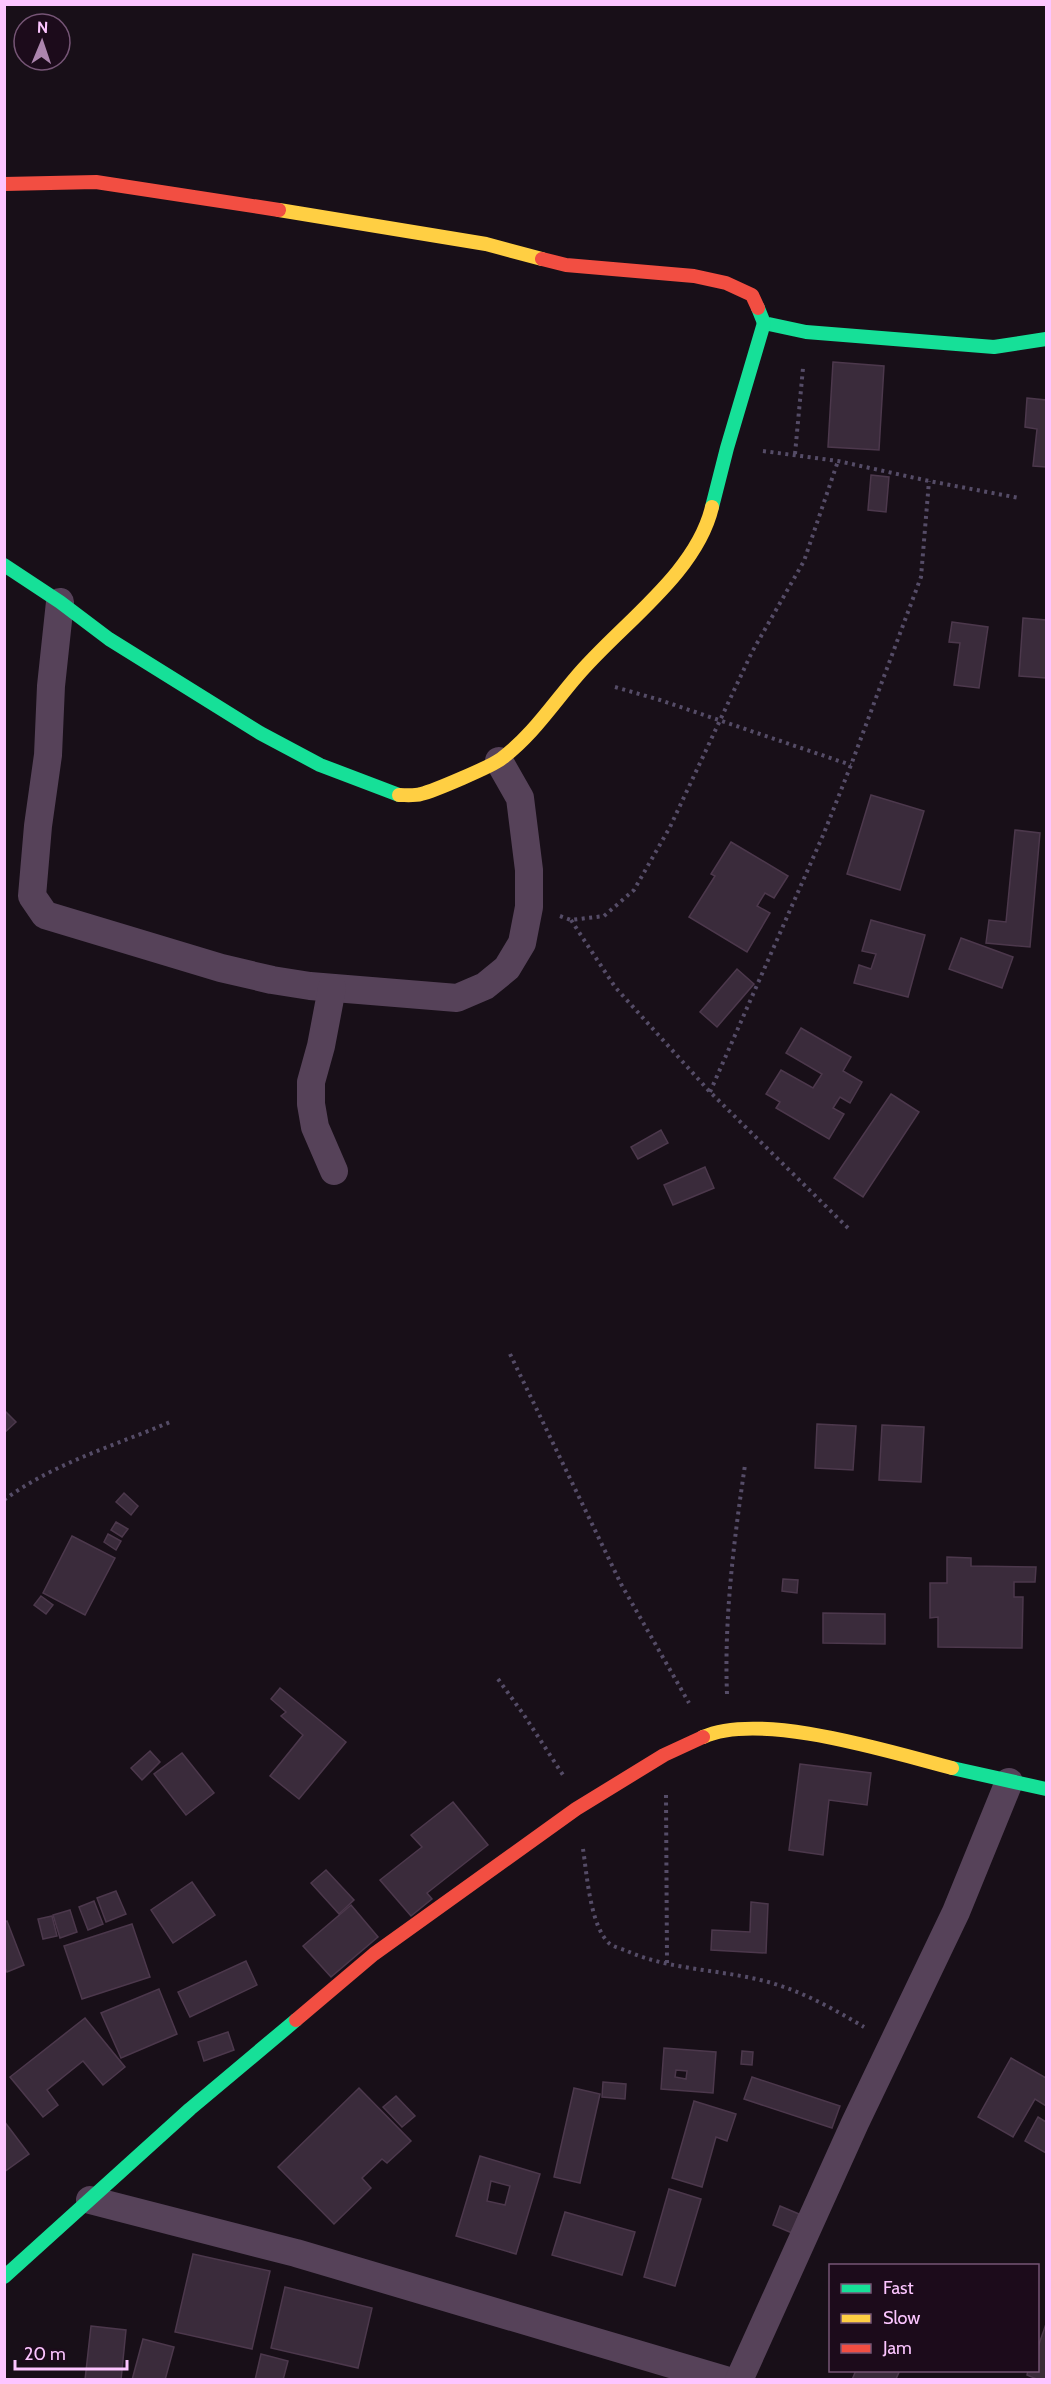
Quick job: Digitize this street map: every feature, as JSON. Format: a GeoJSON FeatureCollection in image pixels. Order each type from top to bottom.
{"type":"FeatureCollection","features":[{"type":"Feature","properties":{"kind":"street"},"geometry":{"type":"LineString","coordinates":[[4,184],[96,182],[486,244],[566,265],[694,276],[726,283],[752,295],[764,323],[727,448],[709,521],[676,575],[577,676],[539,725],[499,761],[421,794],[398,795],[320,765],[260,733],[109,639],[60,602],[4,565]]}},
{"type":"Feature","properties":{"kind":"street"},"geometry":{"type":"LineString","coordinates":[[764,323],[806,332],[994,347],[1047,339]]}},
{"type":"Feature","properties":{"kind":"street"},"geometry":{"type":"LineString","coordinates":[[60,602],[51,686],[48,754],[38,826],[32,896],[45,915],[221,968],[272,980],[332,988],[457,998],[485,986],[507,968],[522,943],[529,907],[529,870],[520,798],[499,761]]}},
{"type":"Feature","properties":{"kind":"street"},"geometry":{"type":"LineString","coordinates":[[332,988],[321,1046],[311,1082],[311,1104],[315,1127],[334,1171]]}},
{"type":"Feature","properties":{"kind":"street"},"geometry":{"type":"LineString","coordinates":[[4,2277],[190,2109],[374,1954],[576,1809],[664,1755],[708,1735],[731,1729],[773,1730],[830,1737],[1009,1782],[1047,1789]]}},
{"type":"Feature","properties":{"kind":"street"},"geometry":{"type":"LineString","coordinates":[[739,2379],[956,1912],[1009,1782]]}},
{"type":"Feature","properties":{"kind":"street"},"geometry":{"type":"LineString","coordinates":[[90,2200],[296,2253],[725,2379]]}},
{"type":"Feature","properties":{"kind":"path"},"geometry":{"type":"LineString","coordinates":[[795,454],[806,332]]}},
{"type":"Feature","properties":{"kind":"path"},"geometry":{"type":"LineString","coordinates":[[727,448],[795,454],[838,461],[1019,498]]}},
{"type":"Feature","properties":{"kind":"path"},"geometry":{"type":"LineString","coordinates":[[529,907],[571,920],[604,916],[634,890],[670,827],[752,652],[804,561],[838,461]]}},
{"type":"Feature","properties":{"kind":"path"},"geometry":{"type":"LineString","coordinates":[[710,1092],[824,833],[921,577],[929,481]]}},
{"type":"Feature","properties":{"kind":"path"},"geometry":{"type":"LineString","coordinates":[[577,676],[660,700],[851,765]]}},
{"type":"Feature","properties":{"kind":"path"},"geometry":{"type":"LineString","coordinates":[[571,920],[615,987],[710,1092],[850,1230]]}},
{"type":"Feature","properties":{"kind":"path"},"geometry":{"type":"LineString","coordinates":[[510,1354],[621,1584],[708,1735]]}},
{"type":"Feature","properties":{"kind":"path"},"geometry":{"type":"LineString","coordinates":[[4,1500],[22,1487],[64,1464],[170,1422]]}},
{"type":"Feature","properties":{"kind":"path"},"geometry":{"type":"LineString","coordinates":[[731,1729],[726,1660],[738,1514],[745,1465]]}},
{"type":"Feature","properties":{"kind":"path"},"geometry":{"type":"LineString","coordinates":[[498,1679],[560,1769],[576,1809],[590,1900],[597,1923],[610,1944],[635,1955],[667,1963],[726,1972],[778,1985],[827,2005],[893,2044]]}},
{"type":"Feature","properties":{"kind":"path"},"geometry":{"type":"LineString","coordinates":[[664,1755],[667,1963]]}},
{"type":"Feature","properties":{"kind":"building"},"geometry":{"type":"Polygon","coordinates":[[[833,362],[884,366],[879,450],[828,447],[833,362]]]}},
{"type":"Feature","properties":{"kind":"building"},"geometry":{"type":"Polygon","coordinates":[[[1027,398],[1046,400],[1046,467],[1033,466],[1037,429],[1025,427],[1027,398]]]}},
{"type":"Feature","properties":{"kind":"building"},"geometry":{"type":"Polygon","coordinates":[[[871,475],[889,477],[886,512],[868,510],[871,475]]]}},
{"type":"Feature","properties":{"kind":"building"},"geometry":{"type":"Polygon","coordinates":[[[1023,618],[1046,620],[1046,678],[1019,676],[1023,618]]]}},
{"type":"Feature","properties":{"kind":"building"},"geometry":{"type":"Polygon","coordinates":[[[952,622],[988,627],[979,688],[954,685],[960,643],[949,642],[952,622]]]}},
{"type":"Feature","properties":{"kind":"building"},"geometry":{"type":"Polygon","coordinates":[[[871,795],[924,811],[900,890],[847,874],[871,795]]]}},
{"type":"Feature","properties":{"kind":"building"},"geometry":{"type":"Polygon","coordinates":[[[1015,830],[1040,833],[1030,947],[986,943],[989,920],[1006,922],[1015,830]]]}},
{"type":"Feature","properties":{"kind":"building"},"geometry":{"type":"Polygon","coordinates":[[[731,842],[788,876],[774,898],[765,893],[757,906],[770,913],[747,952],[689,917],[715,876],[711,874],[731,842]]]}},
{"type":"Feature","properties":{"kind":"building"},"geometry":{"type":"Polygon","coordinates":[[[871,920],[925,935],[908,997],[854,983],[859,965],[871,969],[876,954],[862,951],[871,920]]]}},
{"type":"Feature","properties":{"kind":"building"},"geometry":{"type":"Polygon","coordinates":[[[961,938],[1013,957],[1002,988],[949,969],[961,938]]]}},
{"type":"Feature","properties":{"kind":"building"},"geometry":{"type":"Polygon","coordinates":[[[737,969],[754,984],[717,1027],[700,1012],[737,969]]]}},
{"type":"Feature","properties":{"kind":"building"},"geometry":{"type":"Polygon","coordinates":[[[801,1028],[851,1057],[843,1071],[862,1082],[850,1103],[840,1097],[833,1108],[844,1114],[829,1139],[776,1108],[780,1102],[766,1094],[781,1070],[813,1088],[822,1074],[786,1053],[801,1028]]]}},
{"type":"Feature","properties":{"kind":"building"},"geometry":{"type":"Polygon","coordinates":[[[891,1094],[919,1112],[863,1197],[834,1178],[891,1094]]]}},
{"type":"Feature","properties":{"kind":"building"},"geometry":{"type":"Polygon","coordinates":[[[661,1130],[668,1143],[638,1159],[631,1147],[661,1130]]]}},
{"type":"Feature","properties":{"kind":"building"},"geometry":{"type":"Polygon","coordinates":[[[705,1167],[714,1188],[673,1205],[664,1185],[705,1167]]]}},
{"type":"Feature","properties":{"kind":"building"},"geometry":{"type":"Polygon","coordinates":[[[4,1410],[16,1422],[4,1433],[4,1410]]]}},
{"type":"Feature","properties":{"kind":"building"},"geometry":{"type":"Polygon","coordinates":[[[817,1424],[856,1426],[853,1470],[815,1468],[817,1424]]]}},
{"type":"Feature","properties":{"kind":"building"},"geometry":{"type":"Polygon","coordinates":[[[882,1425],[924,1427],[921,1482],[879,1480],[882,1425]]]}},
{"type":"Feature","properties":{"kind":"building"},"geometry":{"type":"Polygon","coordinates":[[[124,1493],[138,1506],[131,1515],[116,1502],[124,1493]]]}},
{"type":"Feature","properties":{"kind":"building"},"geometry":{"type":"Polygon","coordinates":[[[116,1522],[128,1529],[122,1537],[111,1530],[116,1522]]]}},
{"type":"Feature","properties":{"kind":"building"},"geometry":{"type":"Polygon","coordinates":[[[108,1534],[121,1541],[116,1550],[104,1542],[108,1534]]]}},
{"type":"Feature","properties":{"kind":"building"},"geometry":{"type":"Polygon","coordinates":[[[72,1536],[115,1558],[85,1615],[43,1593],[72,1536]]]}},
{"type":"Feature","properties":{"kind":"building"},"geometry":{"type":"Polygon","coordinates":[[[947,1557],[971,1558],[971,1566],[1036,1567],[1035,1582],[1014,1582],[1014,1597],[1023,1597],[1022,1648],[938,1647],[938,1617],[930,1618],[930,1583],[947,1583],[947,1557]]]}},
{"type":"Feature","properties":{"kind":"building"},"geometry":{"type":"Polygon","coordinates":[[[783,1579],[798,1580],[797,1593],[782,1591],[783,1579]]]}},
{"type":"Feature","properties":{"kind":"building"},"geometry":{"type":"Polygon","coordinates":[[[41,1596],[53,1605],[46,1614],[34,1605],[41,1596]]]}},
{"type":"Feature","properties":{"kind":"building"},"geometry":{"type":"Polygon","coordinates":[[[823,1613],[885,1614],[885,1644],[823,1643],[823,1613]]]}},
{"type":"Feature","properties":{"kind":"building"},"geometry":{"type":"Polygon","coordinates":[[[280,1688],[346,1742],[299,1799],[270,1776],[303,1735],[281,1716],[286,1712],[271,1699],[280,1688]]]}},
{"type":"Feature","properties":{"kind":"building"},"geometry":{"type":"Polygon","coordinates":[[[150,1751],[160,1762],[142,1780],[131,1768],[150,1751]]]}},
{"type":"Feature","properties":{"kind":"building"},"geometry":{"type":"Polygon","coordinates":[[[182,1753],[214,1793],[186,1815],[154,1774],[182,1753]]]}},
{"type":"Feature","properties":{"kind":"building"},"geometry":{"type":"Polygon","coordinates":[[[800,1764],[871,1773],[867,1805],[829,1800],[823,1855],[789,1850],[800,1764]]]}},
{"type":"Feature","properties":{"kind":"building"},"geometry":{"type":"Polygon","coordinates":[[[453,1802],[488,1845],[427,1893],[432,1899],[411,1916],[380,1880],[422,1847],[411,1835],[453,1802]]]}},
{"type":"Feature","properties":{"kind":"building"},"geometry":{"type":"Polygon","coordinates":[[[326,1870],[354,1900],[339,1914],[311,1883],[326,1870]]]}},
{"type":"Feature","properties":{"kind":"building"},"geometry":{"type":"Polygon","coordinates":[[[192,1882],[215,1915],[173,1943],[151,1910],[192,1882]]]}},
{"type":"Feature","properties":{"kind":"building"},"geometry":{"type":"Polygon","coordinates":[[[116,1891],[126,1914],[106,1922],[97,1898],[116,1891]]]}},
{"type":"Feature","properties":{"kind":"building"},"geometry":{"type":"Polygon","coordinates":[[[94,1901],[103,1924],[88,1930],[79,1907],[94,1901]]]}},
{"type":"Feature","properties":{"kind":"building"},"geometry":{"type":"Polygon","coordinates":[[[751,1902],[768,1904],[766,1953],[711,1950],[712,1930],[750,1932],[751,1902]]]}},
{"type":"Feature","properties":{"kind":"building"},"geometry":{"type":"Polygon","coordinates":[[[351,1905],[378,1937],[331,1977],[303,1946],[351,1905]]]}},
{"type":"Feature","properties":{"kind":"building"},"geometry":{"type":"Polygon","coordinates":[[[70,1910],[77,1932],[60,1938],[53,1915],[70,1910]]]}},
{"type":"Feature","properties":{"kind":"building"},"geometry":{"type":"Polygon","coordinates":[[[52,1916],[57,1936],[43,1939],[38,1919],[52,1916]]]}},
{"type":"Feature","properties":{"kind":"building"},"geometry":{"type":"Polygon","coordinates":[[[7,1921],[24,1965],[7,1972],[4,1966],[4,1922],[7,1921]]]}},
{"type":"Feature","properties":{"kind":"building"},"geometry":{"type":"Polygon","coordinates":[[[132,1924],[150,1977],[82,1999],[64,1946],[132,1924]]]}},
{"type":"Feature","properties":{"kind":"building"},"geometry":{"type":"Polygon","coordinates":[[[246,1961],[257,1985],[190,2017],[178,1992],[246,1961]]]}},
{"type":"Feature","properties":{"kind":"building"},"geometry":{"type":"Polygon","coordinates":[[[159,1989],[177,2034],[121,2058],[101,2013],[159,1989]]]}},
{"type":"Feature","properties":{"kind":"building"},"geometry":{"type":"Polygon","coordinates":[[[85,2018],[125,2067],[103,2085],[83,2061],[47,2090],[58,2105],[43,2117],[10,2077],[85,2018]]]}},
{"type":"Feature","properties":{"kind":"building"},"geometry":{"type":"Polygon","coordinates":[[[228,2032],[234,2050],[204,2061],[198,2042],[228,2032]]]}},
{"type":"Feature","properties":{"kind":"building"},"geometry":{"type":"Polygon","coordinates":[[[664,2048],[716,2052],[713,2093],[661,2089],[664,2048]],[[676,2070],[675,2077],[686,2079],[687,2071],[676,2070]]]}},
{"type":"Feature","properties":{"kind":"building"},"geometry":{"type":"Polygon","coordinates":[[[742,2051],[753,2052],[752,2065],[741,2064],[742,2051]]]}},
{"type":"Feature","properties":{"kind":"building"},"geometry":{"type":"Polygon","coordinates":[[[1011,2058],[1046,2078],[1046,2106],[1035,2099],[1013,2137],[978,2117],[1011,2058]]]}},
{"type":"Feature","properties":{"kind":"building"},"geometry":{"type":"Polygon","coordinates":[[[752,2077],[840,2106],[832,2128],[744,2099],[752,2077]]]}},
{"type":"Feature","properties":{"kind":"building"},"geometry":{"type":"Polygon","coordinates":[[[603,2082],[626,2084],[625,2099],[602,2097],[603,2082]]]}},
{"type":"Feature","properties":{"kind":"building"},"geometry":{"type":"Polygon","coordinates":[[[359,2088],[411,2141],[387,2163],[382,2159],[362,2178],[371,2188],[334,2224],[278,2167],[359,2088]]]}},
{"type":"Feature","properties":{"kind":"building"},"geometry":{"type":"Polygon","coordinates":[[[574,2088],[600,2094],[580,2183],[554,2177],[574,2088]]]}},
{"type":"Feature","properties":{"kind":"building"},"geometry":{"type":"Polygon","coordinates":[[[396,2096],[415,2116],[402,2127],[383,2107],[396,2096]]]}},
{"type":"Feature","properties":{"kind":"building"},"geometry":{"type":"Polygon","coordinates":[[[694,2101],[736,2114],[727,2141],[716,2137],[702,2187],[672,2178],[694,2101]]]}},
{"type":"Feature","properties":{"kind":"building"},"geometry":{"type":"Polygon","coordinates":[[[1038,2117],[1046,2122],[1046,2153],[1025,2141],[1038,2117]]]}},
{"type":"Feature","properties":{"kind":"building"},"geometry":{"type":"Polygon","coordinates":[[[4,2121],[29,2154],[4,2172],[4,2121]]]}},
{"type":"Feature","properties":{"kind":"building"},"geometry":{"type":"Polygon","coordinates":[[[480,2156],[540,2174],[516,2254],[456,2236],[480,2156]],[[491,2181],[487,2201],[505,2205],[510,2186],[491,2181]]]}},
{"type":"Feature","properties":{"kind":"building"},"geometry":{"type":"Polygon","coordinates":[[[669,2189],[701,2199],[675,2286],[644,2277],[669,2189]]]}},
{"type":"Feature","properties":{"kind":"building"},"geometry":{"type":"Polygon","coordinates":[[[780,2206],[799,2214],[792,2233],[773,2225],[780,2206]]]}},
{"type":"Feature","properties":{"kind":"building"},"geometry":{"type":"Polygon","coordinates":[[[565,2212],[635,2232],[622,2275],[552,2255],[565,2212]]]}},
{"type":"Feature","properties":{"kind":"building"},"geometry":{"type":"Polygon","coordinates":[[[193,2254],[270,2271],[252,2349],[175,2332],[193,2254]]]}},
{"type":"Feature","properties":{"kind":"building"},"geometry":{"type":"Polygon","coordinates":[[[285,2287],[372,2308],[358,2368],[271,2348],[285,2287]]]}},
{"type":"Feature","properties":{"kind":"building"},"geometry":{"type":"Polygon","coordinates":[[[1046,2324],[1046,2380],[1027,2375],[1028,2372],[1039,2372],[1039,2344],[1046,2324]]]}},
{"type":"Feature","properties":{"kind":"building"},"geometry":{"type":"Polygon","coordinates":[[[91,2326],[126,2330],[121,2380],[85,2380],[91,2326]]]}},
{"type":"Feature","properties":{"kind":"building"},"geometry":{"type":"Polygon","coordinates":[[[143,2339],[174,2347],[165,2380],[132,2380],[143,2339]]]}},
{"type":"Feature","properties":{"kind":"building"},"geometry":{"type":"Polygon","coordinates":[[[261,2354],[288,2361],[283,2380],[255,2380],[261,2354]]]}},
{"type":"Feature","properties":{"kind":"building"},"geometry":{"type":"Polygon","coordinates":[[[855,2372],[899,2372],[897,2380],[852,2380],[855,2372]]]}},
{"type":"Feature","properties":{"kind":"traffic: fast"},"geometry":{"type":"LineString","coordinates":[[758,308],[764,323],[806,332],[994,347],[1046,339]]}},
{"type":"Feature","properties":{"kind":"traffic: fast"},"geometry":{"type":"LineString","coordinates":[[712,507],[764,323]]}},
{"type":"Feature","properties":{"kind":"traffic: fast"},"geometry":{"type":"LineString","coordinates":[[4,565],[60,602],[109,639],[260,733],[320,765],[399,795]]}},
{"type":"Feature","properties":{"kind":"traffic: fast"},"geometry":{"type":"LineString","coordinates":[[952,1768],[1046,1789]]}},
{"type":"Feature","properties":{"kind":"traffic: fast"},"geometry":{"type":"LineString","coordinates":[[4,2277],[190,2109],[296,2020]]}},
{"type":"Feature","properties":{"kind":"traffic: slow"},"geometry":{"type":"LineString","coordinates":[[279,210],[486,244],[542,259]]}},
{"type":"Feature","properties":{"kind":"traffic: slow"},"geometry":{"type":"LineString","coordinates":[[399,795],[418,795],[438,788],[496,762],[512,750],[532,730],[577,676],[674,576],[703,531],[712,507]]}},
{"type":"Feature","properties":{"kind":"traffic: slow"},"geometry":{"type":"LineString","coordinates":[[703,1737],[728,1730],[791,1731],[861,1744],[952,1768]]}},
{"type":"Feature","properties":{"kind":"traffic: jam"},"geometry":{"type":"LineString","coordinates":[[4,184],[96,182],[279,210]]}},
{"type":"Feature","properties":{"kind":"traffic: jam"},"geometry":{"type":"LineString","coordinates":[[542,259],[566,265],[694,276],[726,283],[752,295],[758,308]]}},
{"type":"Feature","properties":{"kind":"traffic: jam"},"geometry":{"type":"LineString","coordinates":[[296,2020],[374,1954],[576,1809],[664,1755],[703,1737]]}}]}
